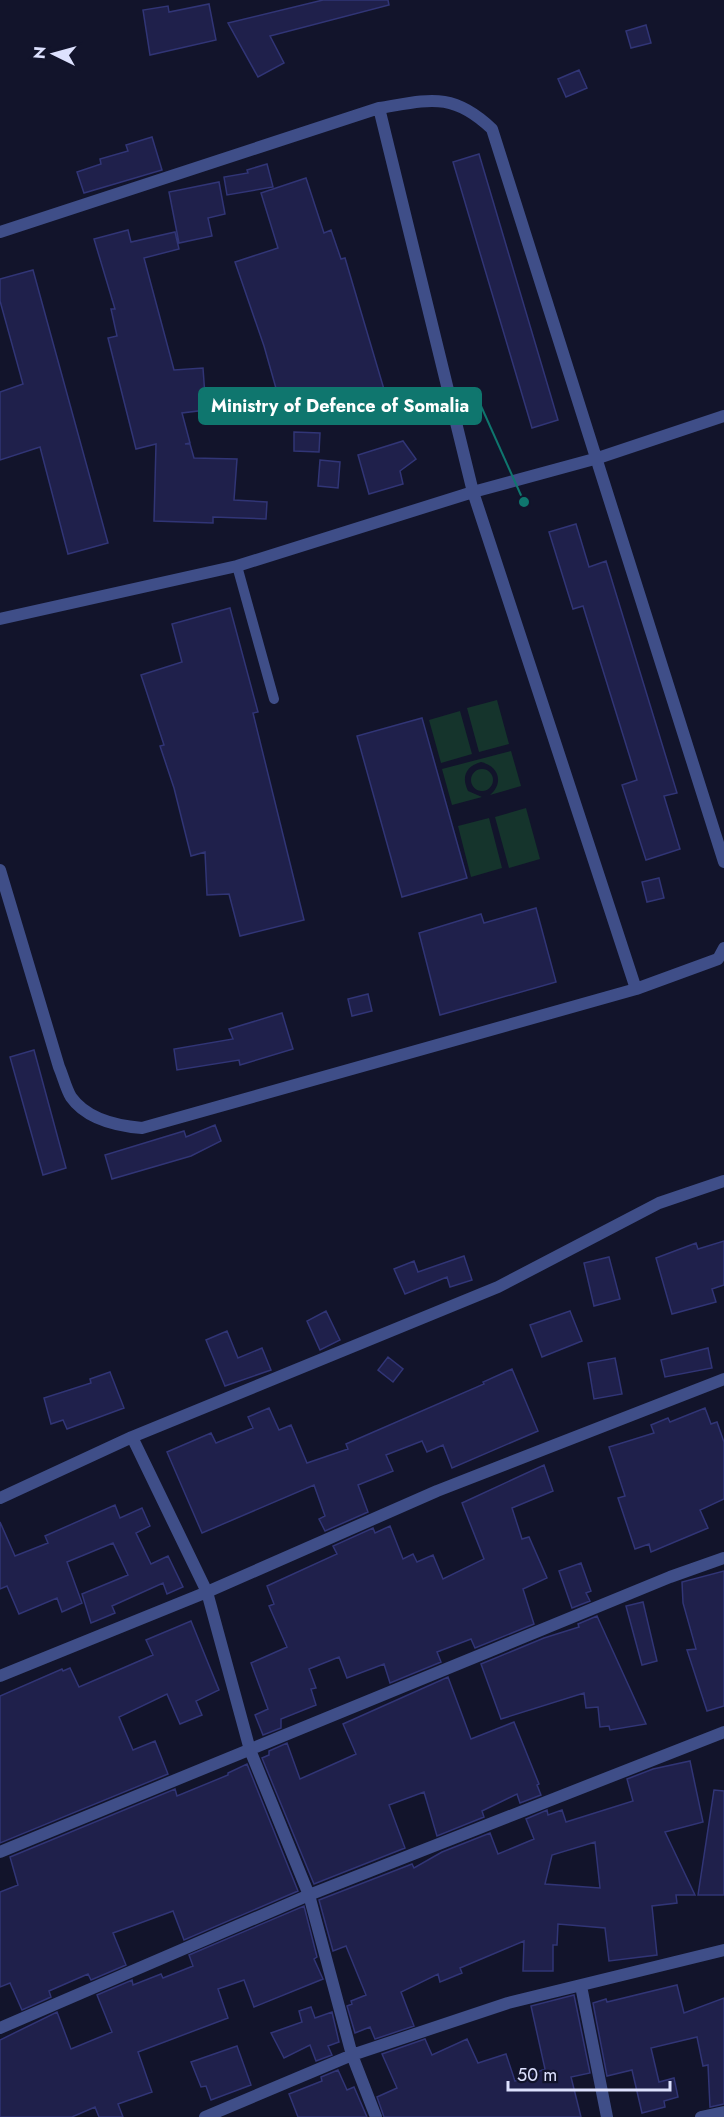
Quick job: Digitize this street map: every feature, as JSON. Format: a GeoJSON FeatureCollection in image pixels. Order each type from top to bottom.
{"type":"FeatureCollection","features":[{"type":"Feature","properties":{"kind":"street"},"geometry":{"type":"LineString","coordinates":[[0,232],[379,108],[433,99],[464,106],[492,129],[724,862]]}},
{"type":"Feature","properties":{"kind":"street"},"geometry":{"type":"LineString","coordinates":[[379,108],[473,492],[636,989]]}},
{"type":"Feature","properties":{"kind":"street"},"geometry":{"type":"LineString","coordinates":[[0,620],[237,566],[473,492],[597,458],[724,416]]}},
{"type":"Feature","properties":{"kind":"street"},"geometry":{"type":"LineString","coordinates":[[0,870],[59,1067],[72,1098],[90,1114],[120,1126],[142,1128],[636,989],[718,959],[724,948]]}},
{"type":"Feature","properties":{"kind":"street"},"geometry":{"type":"LineString","coordinates":[[0,1497],[132,1437],[498,1287],[659,1203],[724,1181]]}},
{"type":"Feature","properties":{"kind":"street"},"geometry":{"type":"LineString","coordinates":[[0,1676],[207,1592],[437,1491],[724,1379]]}},
{"type":"Feature","properties":{"kind":"street"},"geometry":{"type":"LineString","coordinates":[[132,1437],[207,1592],[250,1750],[309,1896],[352,2055],[376,2117]]}},
{"type":"Feature","properties":{"kind":"street"},"geometry":{"type":"LineString","coordinates":[[0,1852],[670,1577],[724,1558]]}},
{"type":"Feature","properties":{"kind":"street"},"geometry":{"type":"LineString","coordinates":[[0,2028],[309,1896],[724,1732]]}},
{"type":"Feature","properties":{"kind":"street"},"geometry":{"type":"LineString","coordinates":[[205,2117],[352,2055],[508,2003],[724,1950]]}},
{"type":"Feature","properties":{"kind":"street"},"geometry":{"type":"LineString","coordinates":[[581,1986],[607,2117]]}},
{"type":"Feature","properties":{"kind":"street"},"geometry":{"type":"LineString","coordinates":[[701,2117],[724,2112]]}},
{"type":"Feature","properties":{"kind":"lane"},"geometry":{"type":"LineString","coordinates":[[237,566],[274,699]]}},
{"type":"Feature","properties":{"kind":"green space"},"geometry":{"type":"Polygon","coordinates":[[[497,700],[509,744],[479,752],[467,708],[497,700]]]}},
{"type":"Feature","properties":{"kind":"green space"},"geometry":{"type":"Polygon","coordinates":[[[460,711],[472,754],[441,763],[429,720],[460,711]]]}},
{"type":"Feature","properties":{"kind":"green space"},"geometry":{"type":"Polygon","coordinates":[[[511,751],[521,786],[490,795],[497,785],[498,776],[492,767],[481,762],[468,769],[465,781],[468,791],[482,797],[452,805],[442,769],[511,751]]]}},
{"type":"Feature","properties":{"kind":"green space"},"geometry":{"type":"Polygon","coordinates":[[[482,769],[490,772],[493,780],[490,788],[482,791],[474,788],[471,780],[474,772],[482,769]]]}},
{"type":"Feature","properties":{"kind":"green space"},"geometry":{"type":"Polygon","coordinates":[[[526,808],[540,859],[509,868],[495,817],[526,808]]]}},
{"type":"Feature","properties":{"kind":"green space"},"geometry":{"type":"Polygon","coordinates":[[[489,818],[502,868],[471,877],[458,826],[489,818]]]}},
{"type":"Feature","properties":{"kind":"building"},"geometry":{"type":"Polygon","coordinates":[[[323,0],[388,0],[389,5],[270,36],[284,63],[258,77],[228,23],[323,0]]]}},
{"type":"Feature","properties":{"kind":"building"},"geometry":{"type":"Polygon","coordinates":[[[209,4],[216,40],[150,55],[143,10],[168,6],[169,12],[209,4]]]}},
{"type":"Feature","properties":{"kind":"building"},"geometry":{"type":"Polygon","coordinates":[[[646,25],[651,43],[631,48],[626,31],[646,25]]]}},
{"type":"Feature","properties":{"kind":"building"},"geometry":{"type":"Polygon","coordinates":[[[579,70],[587,88],[566,97],[558,79],[579,70]]]}},
{"type":"Feature","properties":{"kind":"building"},"geometry":{"type":"Polygon","coordinates":[[[152,137],[162,170],[84,193],[77,172],[101,164],[100,159],[128,151],[126,145],[152,137]]]}},
{"type":"Feature","properties":{"kind":"building"},"geometry":{"type":"Polygon","coordinates":[[[479,154],[558,420],[532,428],[453,162],[479,154]]]}},
{"type":"Feature","properties":{"kind":"building"},"geometry":{"type":"Polygon","coordinates":[[[267,164],[273,187],[227,195],[224,177],[248,173],[247,170],[267,164]]]}},
{"type":"Feature","properties":{"kind":"building"},"geometry":{"type":"Polygon","coordinates":[[[306,178],[324,233],[331,230],[341,259],[345,258],[386,396],[344,409],[340,395],[283,413],[264,346],[235,262],[278,248],[261,193],[306,178]]]}},
{"type":"Feature","properties":{"kind":"building"},"geometry":{"type":"Polygon","coordinates":[[[219,182],[225,214],[208,218],[212,236],[179,243],[169,192],[219,182]]]}},
{"type":"Feature","properties":{"kind":"building"},"geometry":{"type":"Polygon","coordinates":[[[128,230],[131,242],[175,232],[179,249],[144,258],[174,370],[203,368],[206,410],[182,413],[190,443],[185,444],[190,444],[194,458],[237,459],[234,500],[267,502],[266,519],[213,517],[213,523],[154,521],[156,444],[136,449],[108,338],[117,336],[111,309],[115,309],[94,239],[128,230]]]}},
{"type":"Feature","properties":{"kind":"building"},"geometry":{"type":"Polygon","coordinates":[[[33,270],[108,543],[68,554],[40,447],[0,460],[0,392],[23,384],[0,301],[0,279],[33,270]]]}},
{"type":"Feature","properties":{"kind":"building"},"geometry":{"type":"Polygon","coordinates":[[[294,432],[320,433],[319,452],[294,451],[294,432]]]}},
{"type":"Feature","properties":{"kind":"building"},"geometry":{"type":"Polygon","coordinates":[[[403,441],[416,459],[400,471],[403,484],[369,494],[358,455],[403,441]]]}},
{"type":"Feature","properties":{"kind":"building"},"geometry":{"type":"Polygon","coordinates":[[[320,460],[340,462],[338,488],[318,486],[320,460]]]}},
{"type":"Feature","properties":{"kind":"building"},"geometry":{"type":"Polygon","coordinates":[[[576,524],[589,567],[606,561],[677,793],[664,796],[680,849],[646,860],[622,785],[637,780],[583,606],[573,609],[549,532],[576,524]]]}},
{"type":"Feature","properties":{"kind":"building"},"geometry":{"type":"Polygon","coordinates":[[[230,608],[258,712],[253,713],[304,920],[240,936],[229,894],[207,895],[205,852],[191,856],[174,788],[160,746],[164,745],[141,675],[182,662],[172,624],[230,608]]]}},
{"type":"Feature","properties":{"kind":"building"},"geometry":{"type":"Polygon","coordinates":[[[422,718],[467,878],[402,897],[357,736],[422,718]]]}},
{"type":"Feature","properties":{"kind":"building"},"geometry":{"type":"Polygon","coordinates":[[[659,878],[664,898],[647,902],[642,882],[659,878]]]}},
{"type":"Feature","properties":{"kind":"building"},"geometry":{"type":"Polygon","coordinates":[[[536,908],[556,982],[440,1015],[419,933],[481,914],[484,923],[536,908]]]}},
{"type":"Feature","properties":{"kind":"building"},"geometry":{"type":"Polygon","coordinates":[[[368,994],[372,1011],[352,1016],[348,999],[368,994]]]}},
{"type":"Feature","properties":{"kind":"building"},"geometry":{"type":"Polygon","coordinates":[[[282,1013],[293,1049],[240,1065],[239,1060],[177,1070],[174,1049],[233,1039],[229,1029],[282,1013]]]}},
{"type":"Feature","properties":{"kind":"building"},"geometry":{"type":"Polygon","coordinates":[[[34,1050],[66,1168],[43,1175],[10,1057],[34,1050]]]}},
{"type":"Feature","properties":{"kind":"building"},"geometry":{"type":"Polygon","coordinates":[[[215,1125],[221,1141],[191,1156],[112,1179],[105,1155],[184,1131],[186,1137],[215,1125]]]}},
{"type":"Feature","properties":{"kind":"building"},"geometry":{"type":"Polygon","coordinates":[[[724,1241],[724,1285],[712,1289],[716,1302],[672,1314],[656,1258],[696,1243],[698,1249],[724,1241]]]}},
{"type":"Feature","properties":{"kind":"building"},"geometry":{"type":"Polygon","coordinates":[[[464,1256],[472,1280],[450,1287],[447,1277],[405,1294],[394,1269],[414,1261],[418,1272],[464,1256]]]}},
{"type":"Feature","properties":{"kind":"building"},"geometry":{"type":"Polygon","coordinates":[[[609,1257],[620,1299],[594,1306],[584,1263],[609,1257]]]}},
{"type":"Feature","properties":{"kind":"building"},"geometry":{"type":"Polygon","coordinates":[[[326,1311],[340,1340],[320,1350],[307,1321],[326,1311]]]}},
{"type":"Feature","properties":{"kind":"building"},"geometry":{"type":"Polygon","coordinates":[[[570,1311],[582,1341],[542,1357],[530,1325],[570,1311]]]}},
{"type":"Feature","properties":{"kind":"building"},"geometry":{"type":"Polygon","coordinates":[[[227,1331],[238,1358],[262,1348],[271,1370],[225,1386],[206,1340],[227,1331]]]}},
{"type":"Feature","properties":{"kind":"building"},"geometry":{"type":"Polygon","coordinates":[[[708,1348],[712,1368],[665,1377],[661,1360],[708,1348]]]}},
{"type":"Feature","properties":{"kind":"building"},"geometry":{"type":"Polygon","coordinates":[[[388,1357],[403,1369],[393,1382],[378,1370],[388,1357]]]}},
{"type":"Feature","properties":{"kind":"building"},"geometry":{"type":"Polygon","coordinates":[[[615,1358],[622,1394],[594,1399],[588,1363],[615,1358]]]}},
{"type":"Feature","properties":{"kind":"building"},"geometry":{"type":"Polygon","coordinates":[[[512,1369],[538,1431],[452,1468],[443,1445],[427,1452],[422,1441],[386,1455],[393,1471],[358,1485],[368,1512],[325,1531],[319,1519],[325,1516],[314,1485],[202,1533],[167,1452],[211,1433],[216,1443],[253,1428],[248,1417],[269,1408],[279,1430],[291,1425],[307,1463],[348,1449],[346,1444],[484,1384],[483,1382],[512,1369]]]}},
{"type":"Feature","properties":{"kind":"building"},"geometry":{"type":"Polygon","coordinates":[[[110,1372],[124,1408],[67,1429],[63,1420],[51,1424],[44,1398],[91,1383],[90,1379],[110,1372]]]}},
{"type":"Feature","properties":{"kind":"building"},"geometry":{"type":"Polygon","coordinates":[[[705,1408],[711,1424],[717,1422],[724,1442],[724,1499],[700,1510],[708,1528],[651,1552],[649,1544],[635,1549],[618,1498],[625,1496],[609,1447],[654,1433],[651,1425],[668,1418],[670,1422],[705,1408]]]}},
{"type":"Feature","properties":{"kind":"building"},"geometry":{"type":"Polygon","coordinates":[[[544,1465],[553,1491],[512,1508],[522,1539],[529,1537],[547,1578],[523,1589],[534,1624],[475,1648],[471,1639],[437,1652],[441,1662],[390,1683],[384,1664],[347,1678],[339,1657],[309,1669],[316,1688],[311,1689],[316,1705],[281,1719],[281,1728],[263,1735],[255,1715],[268,1709],[251,1663],[287,1647],[269,1606],[274,1604],[267,1586],[337,1554],[333,1546],[373,1528],[375,1533],[390,1526],[403,1559],[413,1554],[417,1562],[433,1555],[443,1579],[484,1559],[462,1503],[544,1465]]]}},
{"type":"Feature","properties":{"kind":"building"},"geometry":{"type":"Polygon","coordinates":[[[115,1505],[120,1518],[142,1508],[150,1526],[136,1533],[151,1564],[168,1556],[183,1587],[167,1594],[163,1583],[112,1606],[115,1613],[91,1623],[82,1594],[128,1575],[113,1543],[67,1562],[82,1603],[62,1612],[57,1598],[19,1614],[7,1586],[0,1589],[0,1522],[15,1556],[48,1543],[45,1536],[115,1505]]]}},
{"type":"Feature","properties":{"kind":"building"},"geometry":{"type":"Polygon","coordinates":[[[581,1563],[591,1591],[586,1593],[590,1601],[572,1608],[559,1571],[581,1563]]]}},
{"type":"Feature","properties":{"kind":"building"},"geometry":{"type":"Polygon","coordinates":[[[724,1571],[724,1706],[707,1711],[687,1650],[696,1649],[683,1603],[682,1582],[724,1571]]]}},
{"type":"Feature","properties":{"kind":"building"},"geometry":{"type":"Polygon","coordinates":[[[643,1602],[657,1661],[642,1665],[626,1606],[643,1602]]]}},
{"type":"Feature","properties":{"kind":"building"},"geometry":{"type":"Polygon","coordinates":[[[597,1616],[646,1724],[610,1730],[609,1726],[600,1727],[598,1707],[586,1708],[584,1693],[501,1719],[481,1664],[544,1638],[579,1627],[578,1624],[597,1616]]]}},
{"type":"Feature","properties":{"kind":"building"},"geometry":{"type":"Polygon","coordinates":[[[191,1621],[219,1690],[196,1701],[202,1715],[180,1724],[167,1694],[119,1717],[133,1750],[155,1741],[168,1774],[0,1843],[0,1696],[62,1669],[63,1671],[70,1668],[79,1687],[153,1655],[146,1640],[191,1621]]]}},
{"type":"Feature","properties":{"kind":"building"},"geometry":{"type":"Polygon","coordinates":[[[448,1677],[471,1739],[514,1722],[539,1784],[537,1785],[541,1795],[520,1803],[517,1794],[482,1811],[484,1817],[437,1836],[424,1792],[389,1805],[405,1848],[314,1884],[262,1758],[269,1755],[269,1751],[287,1743],[300,1779],[356,1754],[343,1724],[448,1677]]]}},
{"type":"Feature","properties":{"kind":"building"},"geometry":{"type":"Polygon","coordinates":[[[690,1761],[703,1822],[665,1832],[695,1895],[676,1895],[677,1903],[652,1906],[657,1955],[609,1961],[605,1928],[558,1924],[557,1945],[553,1945],[553,1971],[523,1971],[524,1941],[460,1968],[462,1973],[440,1982],[438,1974],[401,1992],[414,2026],[375,2039],[370,2027],[355,2033],[347,2006],[352,2004],[351,2001],[366,1995],[346,1946],[333,1951],[319,1900],[412,1864],[414,1868],[442,1852],[490,1833],[498,1854],[534,1839],[526,1819],[547,1810],[548,1815],[562,1810],[566,1822],[633,1801],[627,1779],[653,1769],[690,1761]],[[595,1842],[552,1855],[545,1884],[600,1888],[595,1842]]]}},
{"type":"Feature","properties":{"kind":"building"},"geometry":{"type":"Polygon","coordinates":[[[247,1764],[298,1891],[184,1940],[173,1911],[113,1933],[126,1965],[91,1980],[88,1974],[49,1991],[51,1997],[22,2010],[10,1983],[0,1987],[0,1892],[18,1885],[10,1857],[175,1789],[177,1796],[228,1775],[247,1764]]]}},
{"type":"Feature","properties":{"kind":"building"},"geometry":{"type":"Polygon","coordinates":[[[714,1790],[724,1791],[724,1895],[698,1895],[714,1790]]]}},
{"type":"Feature","properties":{"kind":"building"},"geometry":{"type":"Polygon","coordinates":[[[304,1906],[317,1957],[314,1959],[323,1979],[254,2007],[244,1980],[218,1989],[228,2018],[138,2052],[152,2092],[118,2104],[123,2117],[99,2117],[95,2107],[72,2117],[0,2117],[0,2040],[57,2012],[71,2049],[112,2032],[97,1995],[132,1980],[133,1985],[161,1974],[163,1978],[193,1966],[189,1955],[304,1906]]]}},
{"type":"Feature","properties":{"kind":"building"},"geometry":{"type":"Polygon","coordinates":[[[677,1985],[684,2013],[724,1998],[724,2104],[710,2107],[708,2065],[703,2066],[697,2037],[651,2048],[659,2082],[674,2078],[678,2097],[664,2101],[665,2107],[642,2113],[632,2070],[607,2076],[593,2003],[606,1999],[607,2002],[677,1985]]]}},
{"type":"Feature","properties":{"kind":"building"},"geometry":{"type":"Polygon","coordinates":[[[574,1995],[590,2073],[571,2077],[581,2117],[384,2117],[377,2097],[397,2088],[382,2054],[425,2039],[432,2055],[467,2039],[478,2063],[506,2054],[515,2081],[545,2069],[531,2006],[574,1995]]]}},
{"type":"Feature","properties":{"kind":"building"},"geometry":{"type":"Polygon","coordinates":[[[311,2007],[315,2018],[332,2012],[339,2042],[328,2046],[332,2055],[316,2061],[310,2045],[284,2058],[271,2033],[302,2022],[299,2011],[311,2007]]]}},
{"type":"Feature","properties":{"kind":"building"},"geometry":{"type":"Polygon","coordinates":[[[237,2046],[251,2085],[211,2100],[206,2086],[201,2087],[191,2062],[237,2046]]]}},
{"type":"Feature","properties":{"kind":"building"},"geometry":{"type":"Polygon","coordinates":[[[338,2070],[347,2090],[354,2087],[367,2117],[298,2117],[289,2094],[322,2081],[321,2077],[338,2070]]]}},
{"type":"Feature","properties":{"kind":"place","name":"Ministry of Defence of Somalia"},"geometry":{"type":"Point","coordinates":[524,502]}}]}
